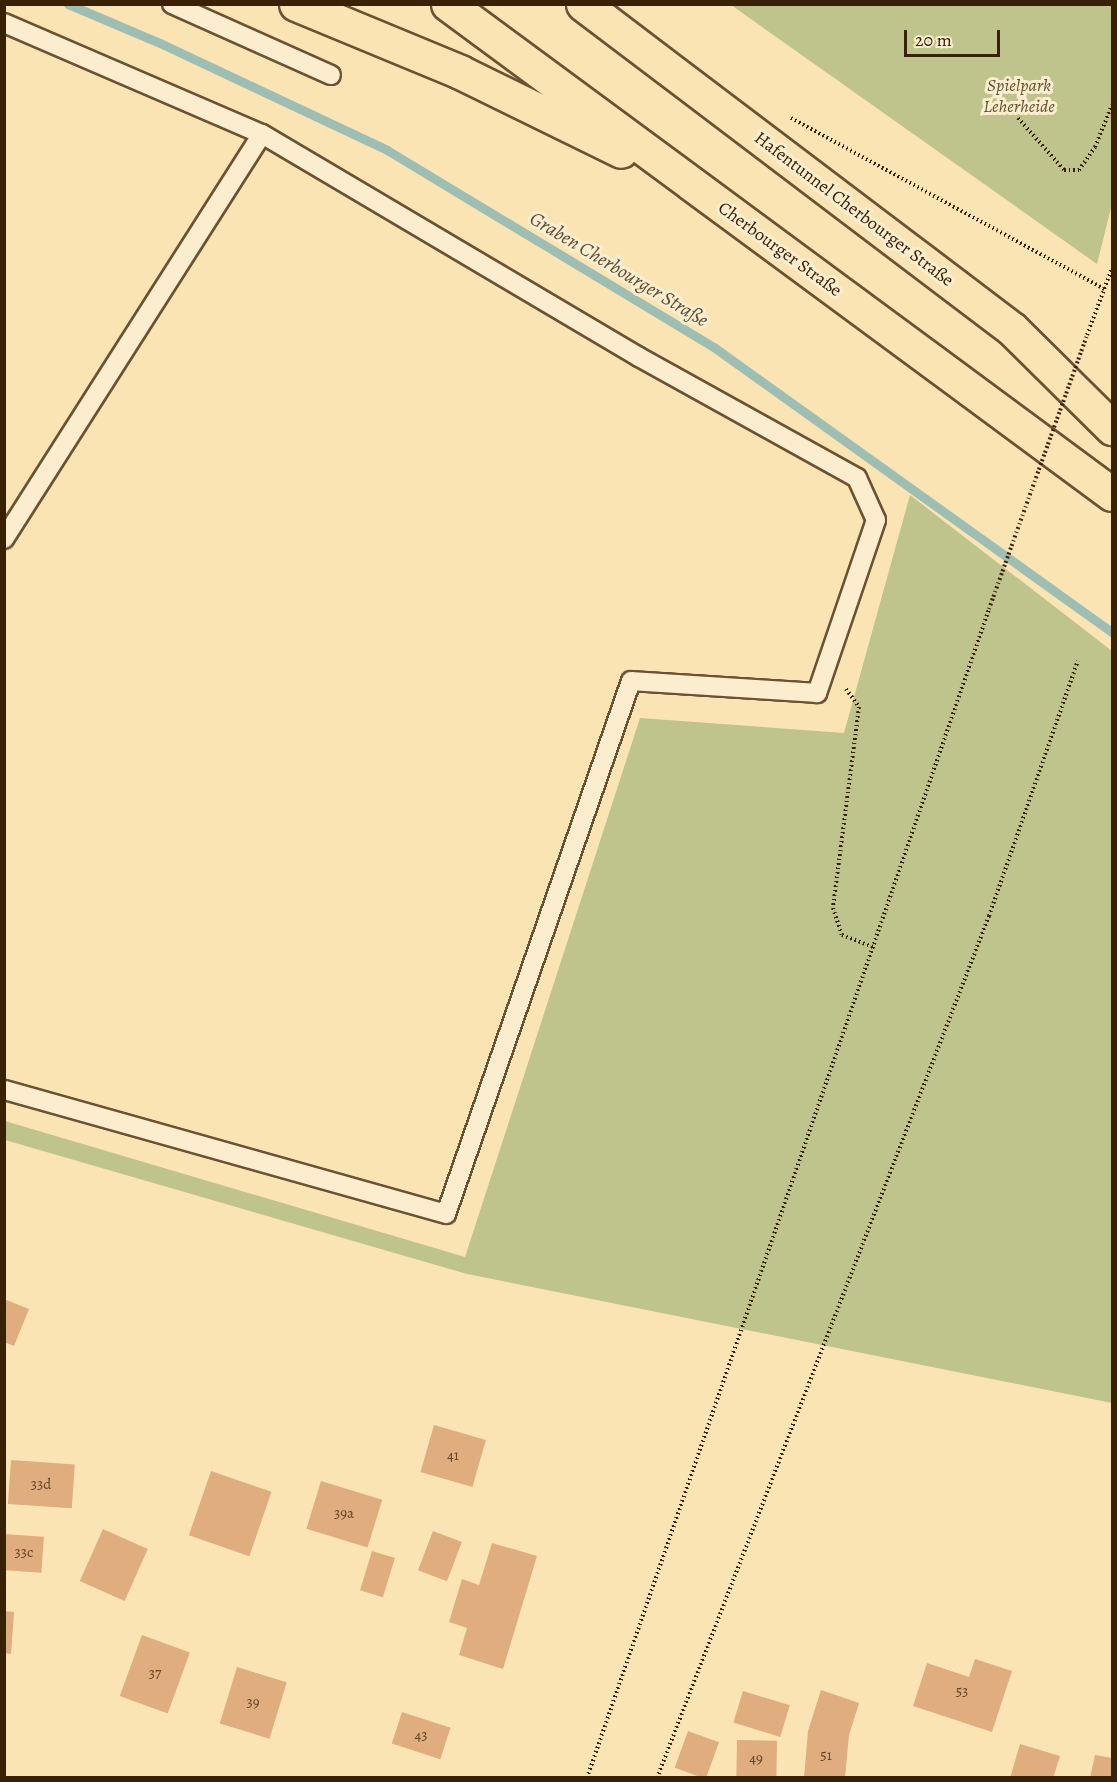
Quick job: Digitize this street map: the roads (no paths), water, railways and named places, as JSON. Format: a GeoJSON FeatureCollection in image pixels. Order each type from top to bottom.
{"type":"FeatureCollection","features":[{"type":"Feature","properties":{"kind":"main road"},"geometry":{"type":"LineString","coordinates":[[296,4],[460,72],[701,191]]}},
{"type":"Feature","properties":{"kind":"main road","name":"Cherbourger Straße"},"geometry":{"type":"LineString","coordinates":[[448,4],[1113,494]]}},
{"type":"Feature","properties":{"kind":"main road","name":"Hafentunnel Cherbourger Straße"},"geometry":{"type":"LineString","coordinates":[[583,4],[1012,329],[1113,428]]}},
{"type":"Feature","properties":{"kind":"lane"},"geometry":{"type":"LineString","coordinates":[[172,4],[330,75]]}},
{"type":"Feature","properties":{"kind":"lane"},"geometry":{"type":"LineString","coordinates":[[4,23],[262,134],[639,357],[857,478],[876,520],[817,693],[631,681],[447,1214],[4,1090]]}},
{"type":"Feature","properties":{"kind":"lane"},"geometry":{"type":"LineString","coordinates":[[4,539],[262,134]]}},
{"type":"Feature","properties":{"kind":"waterway","name":"Graben Cherbourger Straße"},"geometry":{"type":"LineString","coordinates":[[68,4],[160,43],[387,150],[715,348],[1112,632]]}},
{"type":"Feature","properties":{"kind":"park label","name":"Spielpark Leherheide"},"geometry":{"type":"Point","coordinates":[1019,96]}}]}
